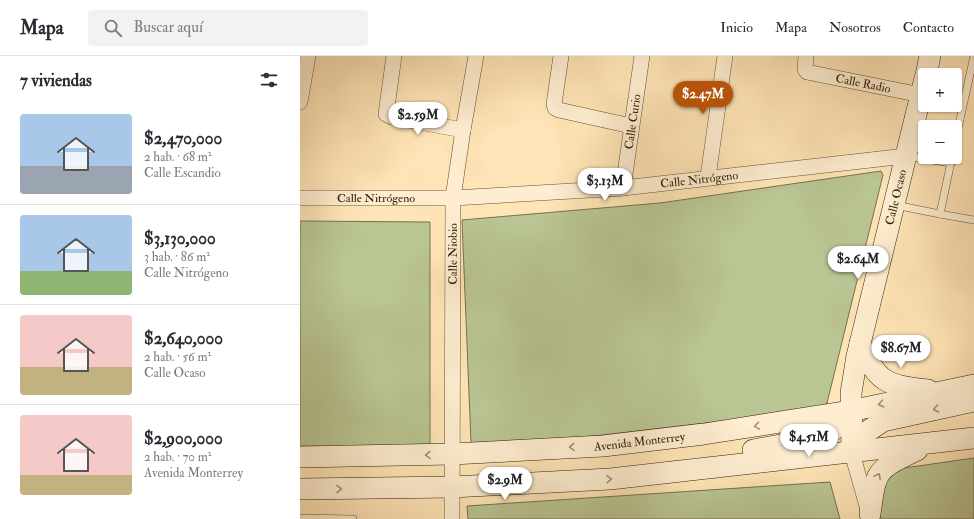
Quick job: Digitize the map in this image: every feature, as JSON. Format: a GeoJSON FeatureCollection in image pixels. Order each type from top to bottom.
{"type":"FeatureCollection","features":[{"type":"Feature","properties":{"kind":"main road","name":"Calle Ocaso"},"geometry":{"type":"LineString","coordinates":[[927,68],[930,56]]}},
{"type":"Feature","properties":{"kind":"main road","name":"Calle Ocaso"},"geometry":{"type":"LineString","coordinates":[[852,453],[850,411],[853,381],[860,343],[918,107]]}},
{"type":"Feature","properties":{"kind":"main road"},"geometry":{"type":"LineString","coordinates":[[860,343],[870,364],[881,378],[904,387],[942,392]]}},
{"type":"Feature","properties":{"kind":"main road","name":"Avenida Monterrey"},"geometry":{"type":"LineString","coordinates":[[300,457],[452,454],[603,446],[704,434],[850,411],[974,385]]}},
{"type":"Feature","properties":{"kind":"main road"},"geometry":{"type":"LineString","coordinates":[[852,453],[868,431],[882,421],[974,401]]}},
{"type":"Feature","properties":{"kind":"main road"},"geometry":{"type":"LineString","coordinates":[[735,465],[745,454],[752,450],[820,438],[833,430],[850,411]]}},
{"type":"Feature","properties":{"kind":"main road"},"geometry":{"type":"LineString","coordinates":[[300,489],[452,487],[610,479],[852,453],[974,438]]}},
{"type":"Feature","properties":{"kind":"main road"},"geometry":{"type":"LineString","coordinates":[[871,517],[874,486],[879,472],[888,465],[930,444]]}},
{"type":"Feature","properties":{"kind":"street"},"geometry":{"type":"LineString","coordinates":[[300,102],[308,56]]}},
{"type":"Feature","properties":{"kind":"street"},"geometry":{"type":"LineString","coordinates":[[394,56],[386,114],[392,117],[463,130]]}},
{"type":"Feature","properties":{"kind":"street","name":"Calle Niobio"},"geometry":{"type":"LineString","coordinates":[[452,519],[453,198],[476,56]]}},
{"type":"Feature","properties":{"kind":"street"},"geometry":{"type":"LineString","coordinates":[[561,56],[554,104],[555,108],[631,126]]}},
{"type":"Feature","properties":{"kind":"street","name":"Calle Curio"},"geometry":{"type":"LineString","coordinates":[[623,188],[642,56]]}},
{"type":"Feature","properties":{"kind":"street"},"geometry":{"type":"LineString","coordinates":[[708,177],[725,56]]}},
{"type":"Feature","properties":{"kind":"street","name":"Calle Radio"},"geometry":{"type":"LineString","coordinates":[[806,63],[918,82]]}},
{"type":"Feature","properties":{"kind":"street","name":"Calle Nitrógeno"},"geometry":{"type":"LineString","coordinates":[[300,198],[453,198],[623,188],[708,177],[906,156]]}},
{"type":"Feature","properties":{"kind":"street"},"geometry":{"type":"LineString","coordinates":[[852,453],[871,517]]}},
{"type":"Feature","properties":{"kind":"lane"},"geometry":{"type":"LineString","coordinates":[[960,120],[974,56]]}},
{"type":"Feature","properties":{"kind":"lane"},"geometry":{"type":"LineString","coordinates":[[906,156],[918,157]]}},
{"type":"Feature","properties":{"kind":"lane"},"geometry":{"type":"LineString","coordinates":[[940,214],[950,164]]}},
{"type":"Feature","properties":{"kind":"lane"},"geometry":{"type":"LineString","coordinates":[[894,205],[974,220]]}},
{"type":"Feature","properties":{"kind":"lane"},"geometry":{"type":"LineString","coordinates":[[300,518],[353,519]]}},
{"type":"Feature","properties":{"kind":"green space"},"geometry":{"type":"Polygon","coordinates":[[[881,171],[883,175],[827,403],[817,410],[577,438],[471,443],[462,220],[660,203],[881,171]]]}},
{"type":"Feature","properties":{"kind":"green space"},"geometry":{"type":"Polygon","coordinates":[[[300,221],[430,222],[430,448],[300,446],[300,221]]]}},
{"type":"Feature","properties":{"kind":"green space"},"geometry":{"type":"Polygon","coordinates":[[[974,458],[974,519],[881,519],[879,513],[883,471],[974,458]]]}},
{"type":"Feature","properties":{"kind":"green space"},"geometry":{"type":"Polygon","coordinates":[[[830,482],[840,519],[468,519],[467,506],[830,482]]]}}]}
